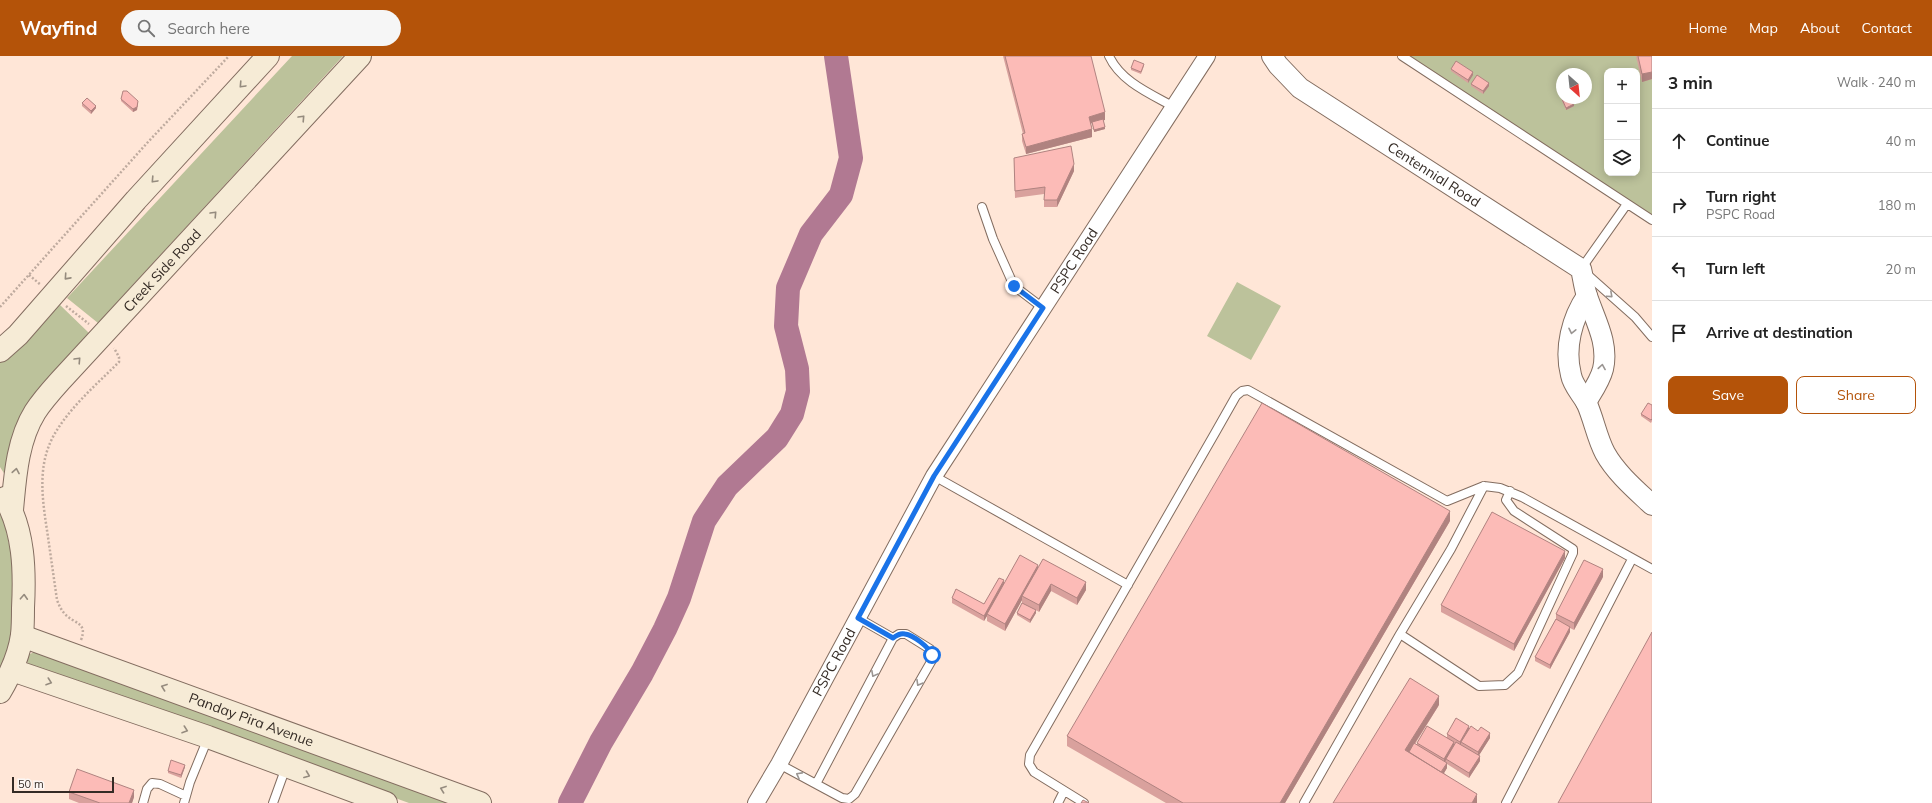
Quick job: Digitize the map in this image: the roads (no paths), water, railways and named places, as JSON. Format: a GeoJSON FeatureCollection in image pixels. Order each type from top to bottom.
{"type":"FeatureCollection","features":[{"type":"Feature","properties":{"kind":"main road"},"geometry":{"type":"LineString","coordinates":[[0,351],[18,335],[52,294],[268,56]]}},
{"type":"Feature","properties":{"kind":"main road","name":"Creek Side Road"},"geometry":{"type":"LineString","coordinates":[[12,510],[21,446],[34,413],[60,381],[102,335],[360,56]]}},
{"type":"Feature","properties":{"kind":"main road"},"geometry":{"type":"LineString","coordinates":[[0,489],[12,510],[20,540],[25,572],[22,636],[12,670],[0,692]]}},
{"type":"Feature","properties":{"kind":"main road","name":"Panday Pira Avenue"},"geometry":{"type":"LineString","coordinates":[[22,636],[76,654],[480,803]]}},
{"type":"Feature","properties":{"kind":"main road"},"geometry":{"type":"LineString","coordinates":[[12,670],[208,738],[386,803]]}},
{"type":"Feature","properties":{"kind":"street","name":"PSPC Road"},"geometry":{"type":"LineString","coordinates":[[756,803],[779,764],[934,476],[1207,56]]}},
{"type":"Feature","properties":{"kind":"street","name":"Centennial Road"},"geometry":{"type":"LineString","coordinates":[[1272,56],[1278,65],[1300,88],[1581,269]]}},
{"type":"Feature","properties":{"kind":"street"},"geometry":{"type":"LineString","coordinates":[[1581,269],[1587,296],[1598,322],[1604,348],[1603,369],[1598,383],[1586,402]]}},
{"type":"Feature","properties":{"kind":"street"},"geometry":{"type":"LineString","coordinates":[[1587,296],[1580,306],[1574,321],[1568,347],[1570,374],[1577,391],[1586,402],[1605,453],[1628,482],[1652,505]]}},
{"type":"Feature","properties":{"kind":"lane"},"geometry":{"type":"LineString","coordinates":[[1109,56],[1119,71],[1128,79],[1174,107]]}},
{"type":"Feature","properties":{"kind":"lane"},"geometry":{"type":"LineString","coordinates":[[1402,56],[1652,220]]}},
{"type":"Feature","properties":{"kind":"lane"},"geometry":{"type":"LineString","coordinates":[[1627,204],[1581,269],[1635,317],[1652,337]]}},
{"type":"Feature","properties":{"kind":"lane"},"geometry":{"type":"LineString","coordinates":[[982,207],[993,238],[1014,286],[1043,308]]}},
{"type":"Feature","properties":{"kind":"lane"},"geometry":{"type":"LineString","coordinates":[[1084,803],[1034,772],[1029,764],[1030,755],[1214,433],[1236,396],[1242,391],[1248,390],[1447,501],[1484,486],[1510,491],[1652,570]]}},
{"type":"Feature","properties":{"kind":"lane"},"geometry":{"type":"LineString","coordinates":[[934,476],[1128,585]]}},
{"type":"Feature","properties":{"kind":"lane"},"geometry":{"type":"LineString","coordinates":[[1304,803],[1400,634],[1451,549],[1484,486]]}},
{"type":"Feature","properties":{"kind":"lane"},"geometry":{"type":"LineString","coordinates":[[1400,634],[1479,686],[1505,685],[1518,673],[1573,553],[1573,550],[1514,511],[1506,500],[1510,491]]}},
{"type":"Feature","properties":{"kind":"lane"},"geometry":{"type":"LineString","coordinates":[[1506,803],[1632,559]]}},
{"type":"Feature","properties":{"kind":"lane"},"geometry":{"type":"LineString","coordinates":[[858,618],[893,638]]}},
{"type":"Feature","properties":{"kind":"lane"},"geometry":{"type":"LineString","coordinates":[[779,764],[816,784],[842,798],[849,799],[855,794],[932,660],[930,649],[906,634],[899,634],[893,638],[816,784]]}},
{"type":"Feature","properties":{"kind":"lane"},"geometry":{"type":"LineString","coordinates":[[143,803],[147,790],[152,783],[160,784],[185,800],[190,782],[208,738]]}},
{"type":"Feature","properties":{"kind":"lane"},"geometry":{"type":"LineString","coordinates":[[273,803],[286,767]]}},
{"type":"Feature","properties":{"kind":"lane"},"geometry":{"type":"LineString","coordinates":[[1058,803],[1064,791]]}},
{"type":"Feature","properties":{"kind":"waterway"},"geometry":{"type":"LineString","coordinates":[[570,803],[601,742],[642,673],[665,629],[679,598],[704,521],[727,486],[777,438],[792,414],[798,391],[797,369],[786,326],[788,288],[811,234],[841,195],[851,158],[836,56]]}}]}
